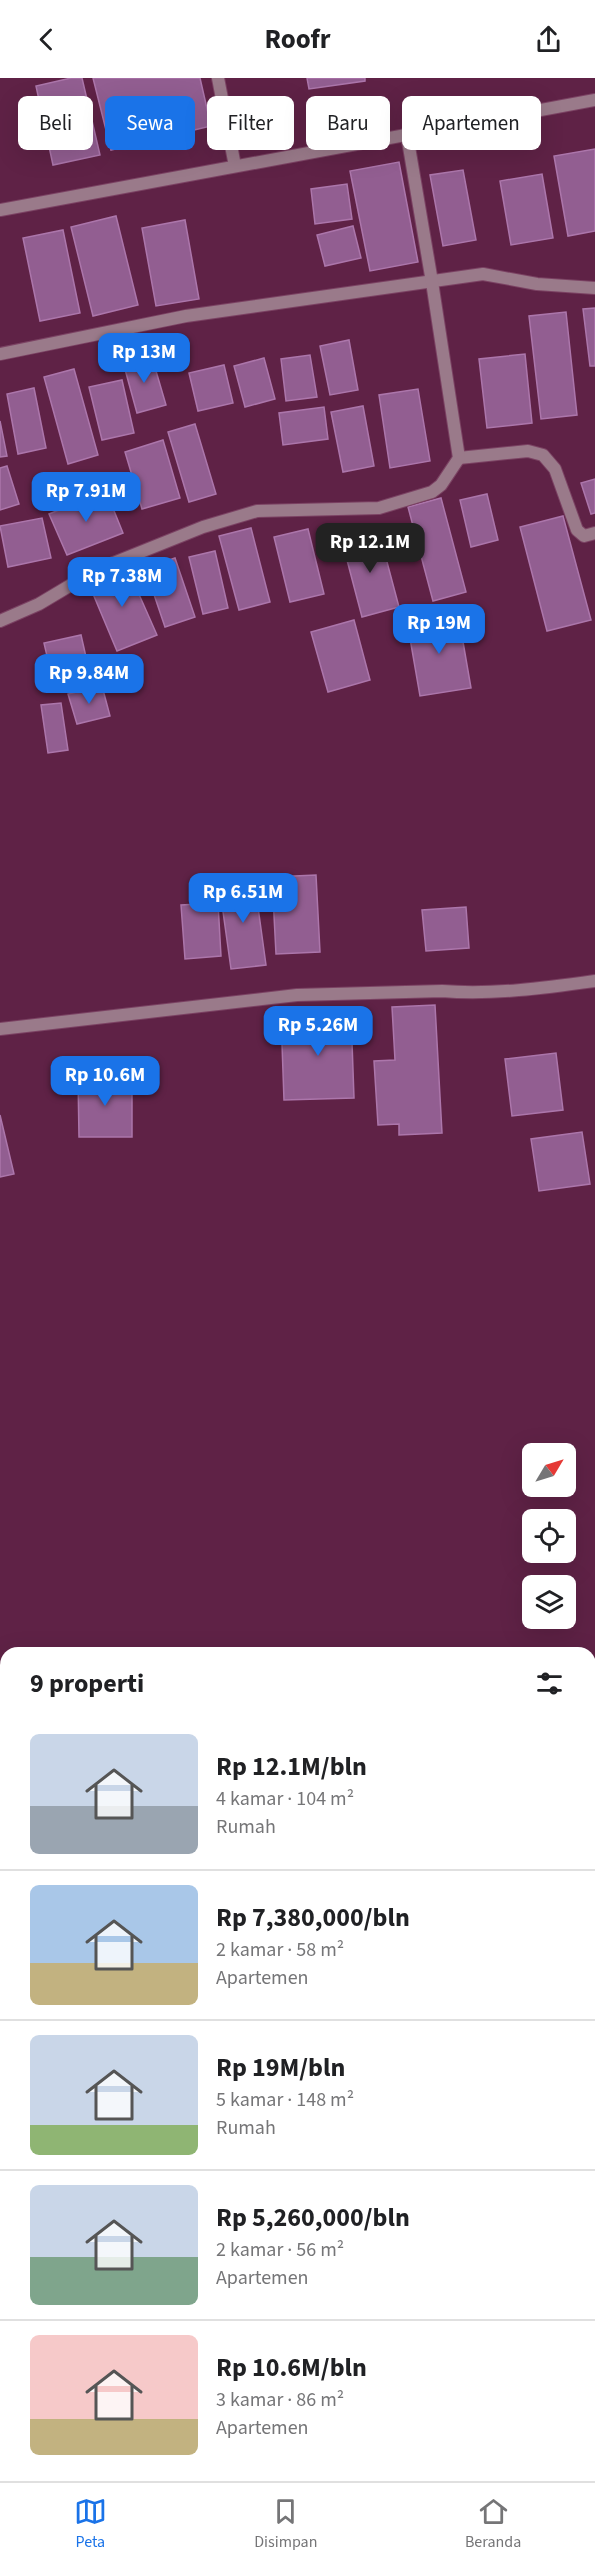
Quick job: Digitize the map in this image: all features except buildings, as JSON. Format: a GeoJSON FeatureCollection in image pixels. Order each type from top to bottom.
{"type":"FeatureCollection","features":[{"type":"Feature","properties":{"kind":"street"},"geometry":{"type":"LineString","coordinates":[[218,78],[235,166]]}},
{"type":"Feature","properties":{"kind":"street"},"geometry":{"type":"LineString","coordinates":[[541,110],[595,100]]}},
{"type":"Feature","properties":{"kind":"street"},"geometry":{"type":"LineString","coordinates":[[0,210],[402,136]]}},
{"type":"Feature","properties":{"kind":"street"},"geometry":{"type":"LineString","coordinates":[[0,621],[39,604],[96,570],[203,527],[257,511],[379,508],[432,492],[441,485],[459,458],[410,150]]}},
{"type":"Feature","properties":{"kind":"street"},"geometry":{"type":"LineString","coordinates":[[0,354],[186,316],[483,274],[537,284],[595,288]]}},
{"type":"Feature","properties":{"kind":"street"},"geometry":{"type":"LineString","coordinates":[[459,458],[528,451],[543,455],[555,469],[577,530],[584,536],[595,533]]}},
{"type":"Feature","properties":{"kind":"street"},"geometry":{"type":"LineString","coordinates":[[0,1029],[297,995],[460,992],[534,988],[595,981]]}}]}
